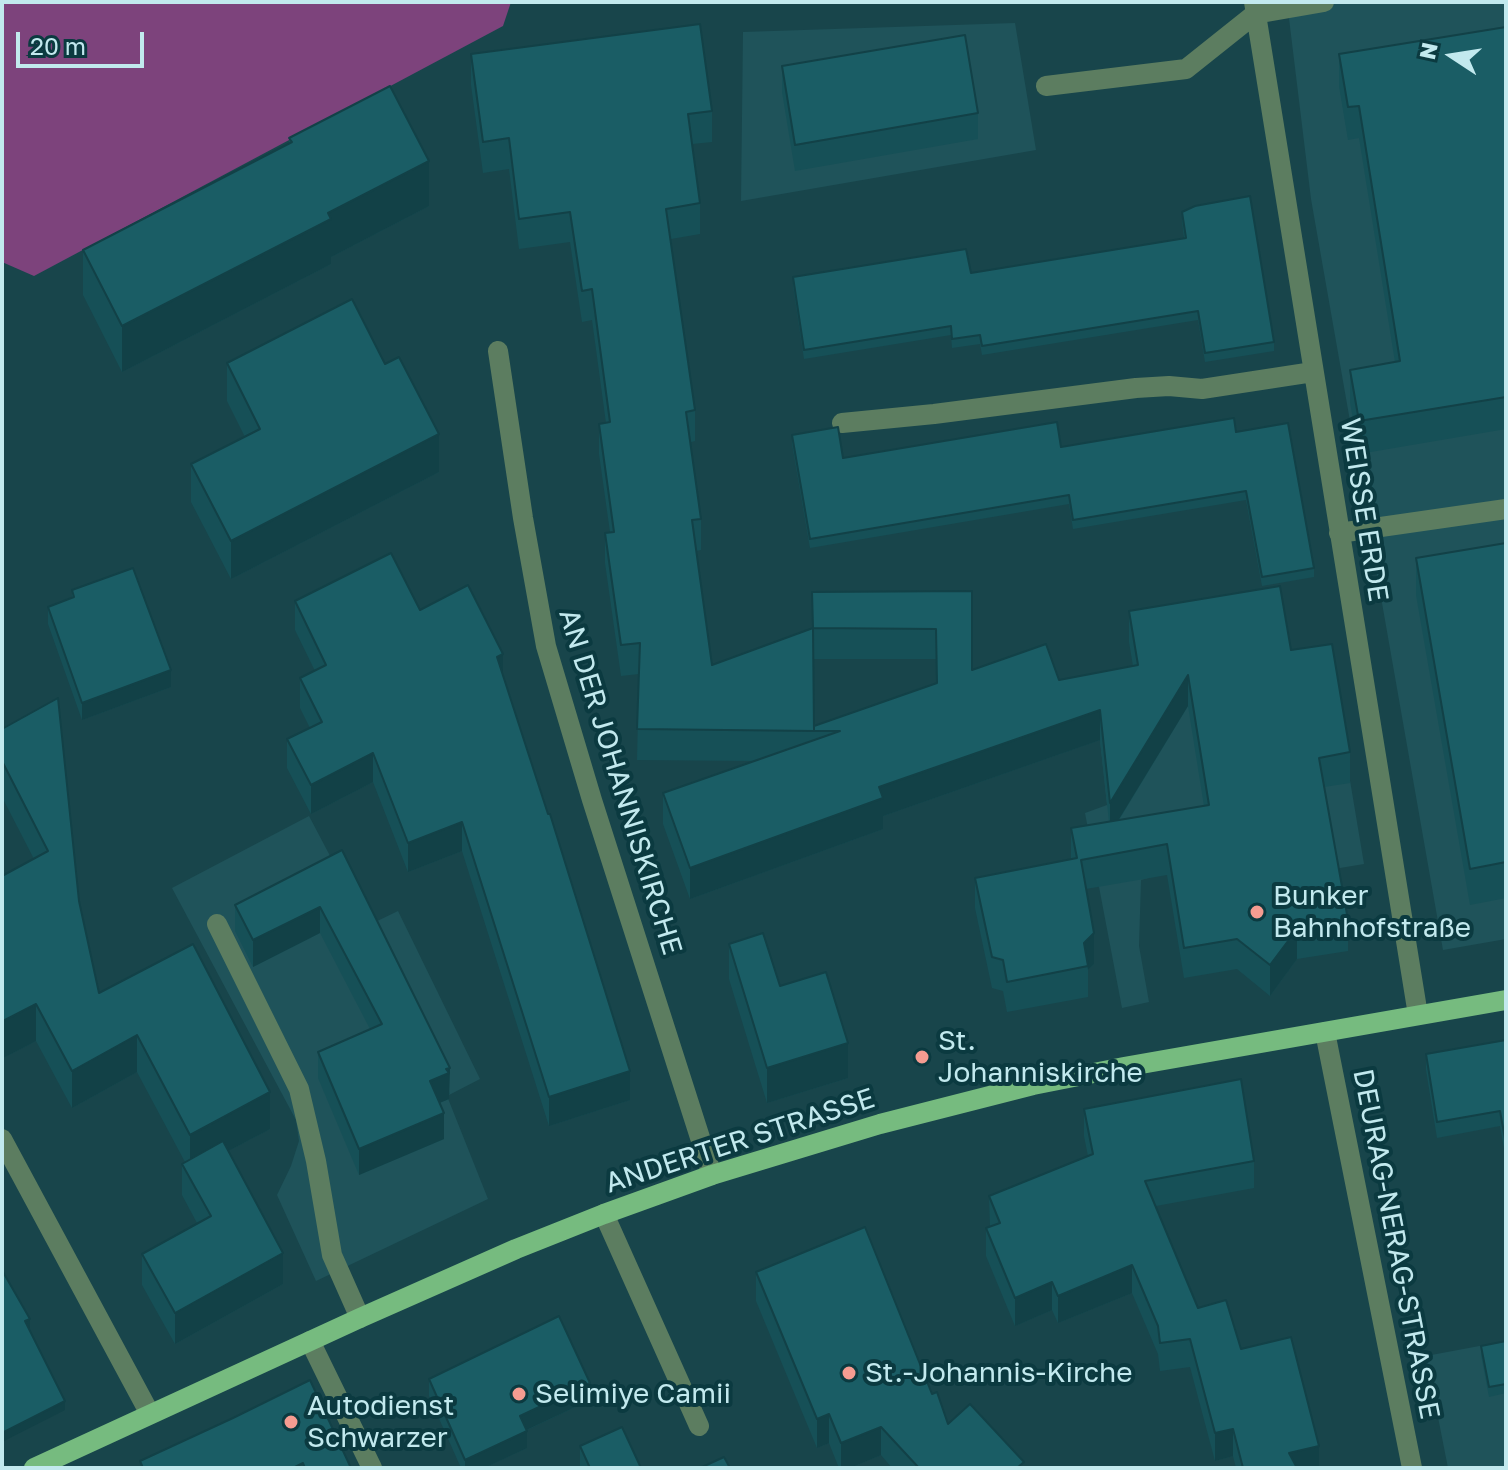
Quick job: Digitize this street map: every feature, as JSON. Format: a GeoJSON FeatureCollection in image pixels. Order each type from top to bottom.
{"type":"FeatureCollection","features":[{"type":"Feature","properties":{"kind":"main road","name":"ANDERTER STRASSE"},"geometry":{"type":"LineString","coordinates":[[34,1468],[516,1249],[712,1175],[880,1124],[1033,1085],[1506,1000]]}},
{"type":"Feature","properties":{"kind":"street"},"geometry":{"type":"LineString","coordinates":[[1046,86],[1186,69],[1255,8],[1324,2]]}},
{"type":"Feature","properties":{"kind":"street","name":"WEISSE ERDE"},"geometry":{"type":"LineString","coordinates":[[1255,8],[1418,1015]]}},
{"type":"Feature","properties":{"kind":"street","name":"AN DER JOHANNISKIRCHE"},"geometry":{"type":"LineString","coordinates":[[498,351],[546,646],[712,1175]]}},
{"type":"Feature","properties":{"kind":"street"},"geometry":{"type":"LineString","coordinates":[[842,423],[1136,388],[1169,386],[1202,389],[1313,372]]}},
{"type":"Feature","properties":{"kind":"street"},"geometry":{"type":"LineString","coordinates":[[1339,533],[1506,509]]}},
{"type":"Feature","properties":{"kind":"street"},"geometry":{"type":"LineString","coordinates":[[217,924],[299,1089],[316,1161],[332,1255],[360,1318]]}},
{"type":"Feature","properties":{"kind":"street","name":"DEURAG-NERAG-STRASSE"},"geometry":{"type":"LineString","coordinates":[[1325,1032],[1412,1468]]}},
{"type":"Feature","properties":{"kind":"street"},"geometry":{"type":"LineString","coordinates":[[2,1139],[150,1414]]}},
{"type":"Feature","properties":{"kind":"street"},"geometry":{"type":"LineString","coordinates":[[604,1214],[699,1426]]}},
{"type":"Feature","properties":{"kind":"street"},"geometry":{"type":"LineString","coordinates":[[310,1341],[372,1468]]}},
{"type":"Feature","properties":{"kind":"shaded area"},"geometry":{"type":"Polygon","coordinates":[[[2,2],[511,2],[503,26],[34,276],[2,262],[2,2]]]}},
{"type":"Feature","properties":{"kind":"shaded area"},"geometry":{"type":"Polygon","coordinates":[[[1287,2],[1506,2],[1506,939],[1443,950],[1311,199],[1287,2]]]}},
{"type":"Feature","properties":{"kind":"shaded area"},"geometry":{"type":"Polygon","coordinates":[[[1015,23],[1036,150],[741,201],[743,32],[1015,23]]]}},
{"type":"Feature","properties":{"kind":"shaded area"},"geometry":{"type":"Polygon","coordinates":[[[1332,673],[1364,864],[1334,869],[1166,873],[1141,880],[1139,946],[1149,1002],[1122,1008],[1085,813],[1107,805],[1096,704],[1332,673]]]}},
{"type":"Feature","properties":{"kind":"shaded area"},"geometry":{"type":"Polygon","coordinates":[[[309,816],[367,926],[398,911],[480,1079],[447,1096],[488,1199],[316,1281],[277,1195],[299,1141],[296,1120],[172,888],[309,816]]]}},
{"type":"Feature","properties":{"kind":"shaded area"},"geometry":{"type":"Polygon","coordinates":[[[1506,1341],[1506,1468],[1448,1468],[1426,1356],[1506,1341]]]}},
{"type":"Feature","properties":{"kind":"building"},"geometry":{"type":"Polygon","coordinates":[[[700,24],[712,111],[688,114],[700,203],[666,209],[695,410],[686,412],[701,519],[692,520],[712,665],[813,628],[814,731],[637,729],[640,643],[621,645],[605,533],[614,532],[599,424],[610,422],[592,289],[582,291],[570,212],[519,219],[509,138],[483,142],[471,54],[700,24]]]}},
{"type":"Feature","properties":{"kind":"building"},"geometry":{"type":"Polygon","coordinates":[[[1506,27],[1506,397],[1359,421],[1350,370],[1400,361],[1359,106],[1348,107],[1339,54],[1506,27]]]}},
{"type":"Feature","properties":{"kind":"building"},"geometry":{"type":"Polygon","coordinates":[[[965,35],[978,113],[795,145],[782,66],[965,35]]]}},
{"type":"Feature","properties":{"kind":"building"},"geometry":{"type":"Polygon","coordinates":[[[390,86],[429,161],[328,213],[331,219],[122,326],[83,250],[292,142],[289,138],[390,86]]]}},
{"type":"Feature","properties":{"kind":"building"},"geometry":{"type":"Polygon","coordinates":[[[1250,196],[1274,342],[1205,353],[1198,311],[982,346],[980,335],[952,339],[951,326],[804,350],[793,277],[966,249],[971,273],[1186,238],[1182,212],[1195,206],[1250,196]]]}},
{"type":"Feature","properties":{"kind":"building"},"geometry":{"type":"Polygon","coordinates":[[[352,299],[385,364],[399,357],[439,434],[231,541],[191,464],[260,429],[227,363],[352,299]]]}},
{"type":"Feature","properties":{"kind":"building"},"geometry":{"type":"Polygon","coordinates":[[[1234,418],[1236,432],[1288,423],[1314,568],[1262,577],[1246,491],[1073,520],[1069,495],[810,539],[792,435],[838,427],[843,458],[1057,422],[1061,447],[1234,418]]]}},
{"type":"Feature","properties":{"kind":"building"},"geometry":{"type":"Polygon","coordinates":[[[1506,543],[1506,862],[1470,869],[1416,558],[1506,543]]]}},
{"type":"Feature","properties":{"kind":"building"},"geometry":{"type":"Polygon","coordinates":[[[391,553],[420,610],[468,585],[503,654],[497,657],[550,814],[630,1071],[549,1097],[462,822],[408,843],[373,753],[311,785],[287,739],[322,722],[300,678],[326,665],[295,601],[391,553]]]}},
{"type":"Feature","properties":{"kind":"building"},"geometry":{"type":"Polygon","coordinates":[[[133,568],[171,670],[82,703],[48,607],[74,597],[72,590],[133,568]]]}},
{"type":"Feature","properties":{"kind":"building"},"geometry":{"type":"Polygon","coordinates":[[[1280,586],[1291,650],[1332,644],[1350,752],[1319,758],[1348,920],[1297,929],[1270,965],[1237,939],[1184,948],[1167,844],[1081,860],[1094,933],[1084,943],[1088,966],[1007,982],[1003,960],[992,957],[975,878],[1077,858],[1071,828],[1209,805],[1188,675],[1110,803],[1100,710],[879,787],[883,798],[690,868],[663,793],[840,731],[814,731],[814,726],[937,683],[936,629],[813,628],[812,592],[972,591],[972,670],[1046,644],[1059,680],[1138,665],[1129,611],[1280,586]]]}},
{"type":"Feature","properties":{"kind":"building"},"geometry":{"type":"Polygon","coordinates":[[[58,698],[79,901],[99,993],[193,944],[270,1092],[190,1135],[137,1035],[72,1071],[36,1004],[2,1019],[2,876],[48,851],[2,761],[2,729],[58,698]]]}},
{"type":"Feature","properties":{"kind":"building"},"geometry":{"type":"Polygon","coordinates":[[[342,850],[450,1068],[446,1069],[449,1073],[430,1081],[444,1113],[359,1149],[318,1052],[382,1024],[320,907],[253,940],[235,905],[342,850]]]}},
{"type":"Feature","properties":{"kind":"building"},"geometry":{"type":"Polygon","coordinates":[[[763,933],[780,986],[826,972],[848,1043],[767,1068],[729,944],[763,933]]]}},
{"type":"Feature","properties":{"kind":"building"},"geometry":{"type":"Polygon","coordinates":[[[1506,1040],[1506,1144],[1500,1111],[1437,1122],[1426,1054],[1506,1040]]]}},
{"type":"Feature","properties":{"kind":"building"},"geometry":{"type":"Polygon","coordinates":[[[1241,1079],[1254,1161],[1145,1181],[1198,1308],[1226,1300],[1241,1349],[1291,1337],[1319,1446],[1289,1453],[1297,1468],[1243,1468],[1233,1429],[1215,1433],[1190,1339],[1160,1343],[1158,1326],[1132,1265],[1058,1296],[1052,1282],[1015,1298],[986,1228],[1000,1223],[989,1196],[1093,1154],[1084,1109],[1241,1079]]]}},
{"type":"Feature","properties":{"kind":"building"},"geometry":{"type":"Polygon","coordinates":[[[223,1141],[283,1253],[175,1313],[142,1254],[211,1216],[182,1164],[223,1141]]]}},
{"type":"Feature","properties":{"kind":"building","name":"St.-Johannis-Kirche"},"geometry":{"type":"Polygon","coordinates":[[[865,1227],[932,1394],[937,1392],[948,1424],[970,1404],[1024,1462],[1017,1468],[919,1468],[881,1427],[841,1443],[829,1414],[817,1419],[756,1272],[865,1227]]]}},
{"type":"Feature","properties":{"kind":"building"},"geometry":{"type":"Polygon","coordinates":[[[2,1273],[30,1319],[25,1321],[65,1401],[2,1433],[2,1273]]]}},
{"type":"Feature","properties":{"kind":"building","name":"Selimiye Camii"},"geometry":{"type":"Polygon","coordinates":[[[559,1316],[590,1383],[520,1416],[527,1431],[465,1460],[429,1379],[559,1316]]]}},
{"type":"Feature","properties":{"kind":"building"},"geometry":{"type":"Polygon","coordinates":[[[1506,1341],[1506,1384],[1489,1387],[1481,1346],[1506,1341]]]}},
{"type":"Feature","properties":{"kind":"building","name":"Autodienst Schwarzer"},"geometry":{"type":"Polygon","coordinates":[[[310,1380],[351,1468],[305,1468],[303,1463],[293,1468],[143,1468],[140,1461],[310,1380]]]}},
{"type":"Feature","properties":{"kind":"building"},"geometry":{"type":"Polygon","coordinates":[[[622,1427],[641,1468],[590,1468],[580,1446],[622,1427]]]}},
{"type":"Feature","properties":{"kind":"building"},"geometry":{"type":"Polygon","coordinates":[[[724,1457],[730,1468],[700,1468],[724,1457]]]}},
{"type":"Feature","properties":{"kind":"place","name":"Bunker Bahnhofstraße"},"geometry":{"type":"Point","coordinates":[1257,912]}},
{"type":"Feature","properties":{"kind":"place","name":"St. Johanniskirche"},"geometry":{"type":"Point","coordinates":[922,1057]}},
{"type":"Feature","properties":{"kind":"place","name":"St.-Johannis-Kirche"},"geometry":{"type":"Point","coordinates":[849,1373]}},
{"type":"Feature","properties":{"kind":"place","name":"Selimiye Camii"},"geometry":{"type":"Point","coordinates":[519,1394]}},
{"type":"Feature","properties":{"kind":"place","name":"Autodienst Schwarzer"},"geometry":{"type":"Point","coordinates":[291,1422]}}]}
